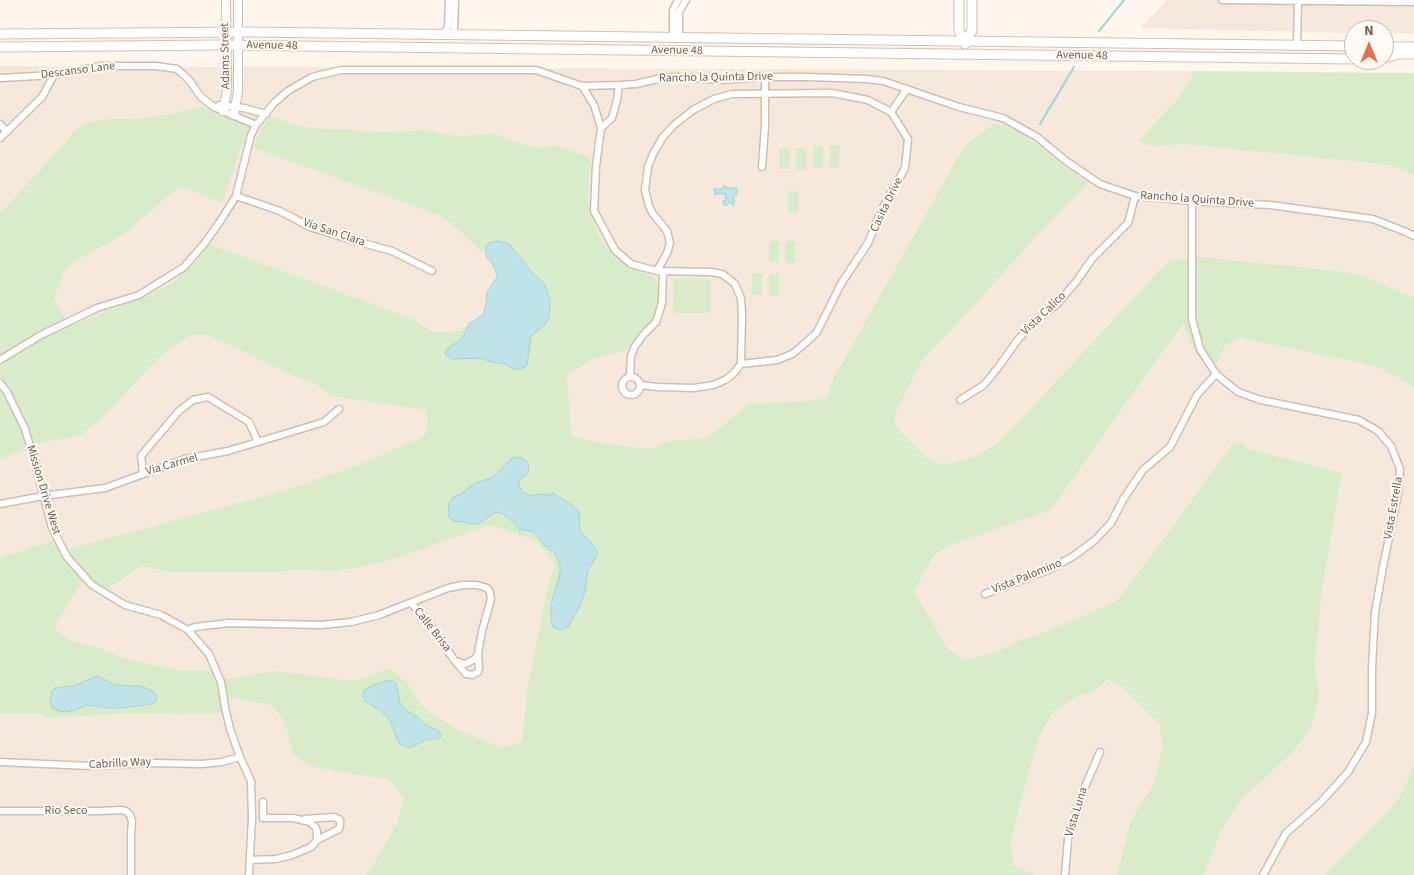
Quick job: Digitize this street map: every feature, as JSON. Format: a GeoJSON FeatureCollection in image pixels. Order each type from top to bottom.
{"type":"FeatureCollection","features":[{"type":"Feature","properties":{"kind":"main road"},"geometry":{"type":"LineString","coordinates":[[959,0],[959,31],[965,41],[965,54]]}},
{"type":"Feature","properties":{"kind":"main road"},"geometry":{"type":"LineString","coordinates":[[965,41],[972,31],[972,0]]}},
{"type":"Feature","properties":{"kind":"main road","name":"Avenue 48"},"geometry":{"type":"LineString","coordinates":[[0,34],[239,33],[1344,46]]}},
{"type":"Feature","properties":{"kind":"main road"},"geometry":{"type":"LineString","coordinates":[[377,47],[396,42],[444,42],[451,39],[454,35]]}},
{"type":"Feature","properties":{"kind":"main road"},"geometry":{"type":"LineString","coordinates":[[597,50],[619,44],[664,45],[676,39],[688,47],[703,51]]}},
{"type":"Feature","properties":{"kind":"main road","name":"Avenue 48"},"geometry":{"type":"LineString","coordinates":[[0,47],[239,45],[1344,59]]}},
{"type":"Feature","properties":{"kind":"main road"},"geometry":{"type":"LineString","coordinates":[[1298,46],[1298,58]]}},
{"type":"Feature","properties":{"kind":"main road"},"geometry":{"type":"LineString","coordinates":[[1394,47],[1414,47]]}},
{"type":"Feature","properties":{"kind":"main road"},"geometry":{"type":"LineString","coordinates":[[1394,56],[1414,54]]}},
{"type":"Feature","properties":{"kind":"main road"},"geometry":{"type":"LineString","coordinates":[[1394,59],[1414,60]]}},
{"type":"Feature","properties":{"kind":"street","name":"Adams Street"},"geometry":{"type":"LineString","coordinates":[[224,108],[227,91],[226,0]]}},
{"type":"Feature","properties":{"kind":"street","name":"Adams Street"},"geometry":{"type":"LineString","coordinates":[[234,115],[238,91],[238,0]]}},
{"type":"Feature","properties":{"kind":"street"},"geometry":{"type":"LineString","coordinates":[[440,35],[448,27],[449,0]]}},
{"type":"Feature","properties":{"kind":"street"},"geometry":{"type":"LineString","coordinates":[[454,35],[455,0]]}},
{"type":"Feature","properties":{"kind":"street"},"geometry":{"type":"LineString","coordinates":[[676,39],[673,10],[678,0]]}},
{"type":"Feature","properties":{"kind":"street"},"geometry":{"type":"LineString","coordinates":[[676,39],[679,12],[686,0]]}},
{"type":"Feature","properties":{"kind":"street"},"geometry":{"type":"LineString","coordinates":[[1222,0],[1414,2]]}},
{"type":"Feature","properties":{"kind":"street"},"geometry":{"type":"LineString","coordinates":[[1298,0],[1298,46]]}},
{"type":"Feature","properties":{"kind":"street","name":"Descanso Lane"},"geometry":{"type":"LineString","coordinates":[[0,78],[54,75],[102,66],[156,66],[176,69],[189,80],[200,97],[210,105],[224,108]]}},
{"type":"Feature","properties":{"kind":"street","name":"Rancho la Quinta Drive"},"geometry":{"type":"LineString","coordinates":[[0,360],[41,335],[97,308],[139,295],[184,267],[220,223],[236,196],[251,135],[256,125],[274,104],[288,92],[312,77],[341,70],[536,70],[582,86],[636,84],[676,77],[722,80],[765,77],[883,81],[959,107],[1003,118],[1037,137],[1066,161],[1100,184],[1135,196],[1270,205],[1373,219],[1414,236]]}},
{"type":"Feature","properties":{"kind":"street"},"geometry":{"type":"LineString","coordinates":[[0,138],[42,97],[54,75]]}},
{"type":"Feature","properties":{"kind":"street"},"geometry":{"type":"LineString","coordinates":[[762,167],[765,126],[765,77]]}},
{"type":"Feature","properties":{"kind":"street"},"geometry":{"type":"LineString","coordinates":[[601,128],[612,118],[618,100],[619,85]]}},
{"type":"Feature","properties":{"kind":"street"},"geometry":{"type":"LineString","coordinates":[[582,86],[594,106],[601,128],[596,166],[594,211],[615,250],[631,264],[660,271],[717,273],[726,276],[735,284],[741,298],[741,364],[733,374],[726,380],[713,385],[684,388],[640,385],[636,379],[630,377],[626,378],[622,388],[626,394],[630,395],[635,394],[640,385]]}},
{"type":"Feature","properties":{"kind":"street"},"geometry":{"type":"LineString","coordinates":[[630,377],[631,356],[635,346],[656,322],[662,303],[660,271],[670,243],[667,231],[649,206],[645,190],[648,167],[653,154],[674,125],[701,104],[714,98],[732,94],[832,93],[868,100],[891,112],[907,88]]}},
{"type":"Feature","properties":{"kind":"street"},"geometry":{"type":"LineString","coordinates":[[224,108],[236,106],[266,114]]}},
{"type":"Feature","properties":{"kind":"street"},"geometry":{"type":"LineString","coordinates":[[224,108],[256,125]]}},
{"type":"Feature","properties":{"kind":"street","name":"Casita Drive"},"geometry":{"type":"LineString","coordinates":[[741,364],[777,360],[792,354],[817,332],[841,284],[868,243],[881,211],[905,168],[908,139],[891,112]]}},
{"type":"Feature","properties":{"kind":"street"},"geometry":{"type":"LineString","coordinates":[[0,124],[7,132]]}},
{"type":"Feature","properties":{"kind":"street","name":"Via San Clara"},"geometry":{"type":"LineString","coordinates":[[236,196],[280,211],[310,227],[392,251],[432,271]]}},
{"type":"Feature","properties":{"kind":"street","name":"Vista Calico"},"geometry":{"type":"LineString","coordinates":[[960,400],[984,385],[1016,342],[1034,323],[1058,304],[1092,258],[1128,223],[1135,196]]}},
{"type":"Feature","properties":{"kind":"street","name":"Vista Estrella"},"geometry":{"type":"LineString","coordinates":[[1192,201],[1192,319],[1200,349],[1216,374],[1238,392],[1261,400],[1359,420],[1378,431],[1391,446],[1400,468],[1398,493],[1382,566],[1375,612],[1372,713],[1366,742],[1348,772],[1320,803],[1286,833],[1263,875]]}},
{"type":"Feature","properties":{"kind":"street","name":"Vista Palomino"},"geometry":{"type":"LineString","coordinates":[[986,594],[1050,570],[1094,541],[1111,523],[1124,498],[1144,470],[1170,447],[1197,395],[1216,374]]}},
{"type":"Feature","properties":{"kind":"street","name":"Mission Drive West"},"geometry":{"type":"LineString","coordinates":[[0,383],[7,392],[25,429],[52,528],[67,557],[92,585],[125,605],[161,615],[188,630],[209,654],[221,682],[224,707],[240,757],[251,781],[252,818],[249,875]]}},
{"type":"Feature","properties":{"kind":"street"},"geometry":{"type":"LineString","coordinates":[[144,473],[141,456],[179,411],[193,400],[208,397],[249,422],[258,442]]}},
{"type":"Feature","properties":{"kind":"street","name":"Via Carmel"},"geometry":{"type":"LineString","coordinates":[[0,504],[104,488],[185,459],[228,452],[324,422],[339,409]]}},
{"type":"Feature","properties":{"kind":"street","name":"Calle Brisa"},"geometry":{"type":"LineString","coordinates":[[188,630],[195,627],[241,623],[321,625],[351,622],[411,603],[431,594],[456,587],[476,585],[487,588],[490,592],[491,600],[482,630],[478,654],[475,659],[465,664],[455,660],[428,622],[411,603]]}},
{"type":"Feature","properties":{"kind":"street"},"geometry":{"type":"LineString","coordinates":[[455,660],[466,674],[473,676],[478,672],[478,654]]}},
{"type":"Feature","properties":{"kind":"street","name":"Vista Luna"},"geometry":{"type":"LineString","coordinates":[[1065,875],[1068,838],[1081,796],[1100,752]]}},
{"type":"Feature","properties":{"kind":"street","name":"Cabrillo Way"},"geometry":{"type":"LineString","coordinates":[[0,762],[90,766],[153,762],[209,764],[240,757]]}},
{"type":"Feature","properties":{"kind":"street"},"geometry":{"type":"LineString","coordinates":[[250,860],[276,859],[292,855],[311,847],[317,840],[339,829],[340,826],[340,820],[334,817],[301,819],[263,818],[263,802]]}},
{"type":"Feature","properties":{"kind":"street","name":"Rio Seco"},"geometry":{"type":"LineString","coordinates":[[0,811],[120,810],[129,812],[132,820],[130,834],[131,875]]}},
{"type":"Feature","properties":{"kind":"street"},"geometry":{"type":"LineString","coordinates":[[301,819],[314,825],[318,832],[317,840]]}},
{"type":"Feature","properties":{"kind":"shaded area"},"geometry":{"type":"Polygon","coordinates":[[[1167,0],[1414,0],[1414,34],[1394,33],[1394,20],[1344,20],[1344,33],[1140,28],[1167,0]]]}},
{"type":"Feature","properties":{"kind":"shaded area"},"geometry":{"type":"Polygon","coordinates":[[[0,66],[1192,71],[1191,78],[1178,98],[1155,121],[1140,141],[1155,147],[1182,144],[1394,166],[1414,175],[1414,298],[1364,276],[1319,269],[1155,275],[1003,438],[973,457],[942,465],[927,458],[902,433],[894,422],[897,409],[924,358],[1089,183],[1023,134],[1006,126],[955,162],[834,377],[826,398],[797,402],[748,403],[707,438],[667,441],[652,449],[596,442],[572,436],[567,374],[596,358],[627,350],[655,278],[624,263],[609,250],[598,235],[588,204],[589,158],[558,146],[532,147],[493,133],[459,136],[424,130],[384,132],[303,127],[270,116],[261,129],[253,148],[439,215],[460,231],[486,256],[497,274],[487,292],[483,315],[459,331],[433,332],[413,319],[210,244],[196,261],[174,281],[149,295],[69,326],[54,298],[65,270],[80,258],[123,235],[182,186],[222,202],[200,107],[170,114],[131,119],[106,119],[75,130],[0,213],[0,66]]]}},
{"type":"Feature","properties":{"kind":"shaded area"},"geometry":{"type":"Polygon","coordinates":[[[1185,324],[1189,341],[1216,363],[1225,346],[1241,338],[1374,366],[1408,383],[1414,389],[1414,765],[1401,795],[1389,810],[1324,875],[1204,875],[1220,833],[1241,800],[1292,753],[1308,733],[1315,715],[1319,698],[1315,663],[1322,591],[1342,473],[1232,444],[1117,601],[1040,634],[1019,640],[995,652],[966,660],[948,649],[914,591],[935,554],[953,544],[1061,496],[1131,396],[1185,324]]]}},
{"type":"Feature","properties":{"kind":"shaded area"},"geometry":{"type":"Polygon","coordinates":[[[191,335],[207,335],[298,378],[315,384],[332,396],[427,409],[428,431],[420,438],[355,466],[286,490],[68,549],[51,541],[0,558],[0,460],[35,444],[81,434],[104,416],[162,355],[191,335]]]}},
{"type":"Feature","properties":{"kind":"shaded area"},"geometry":{"type":"Polygon","coordinates":[[[489,525],[534,540],[555,564],[546,594],[527,690],[522,741],[502,748],[461,731],[430,713],[421,704],[408,683],[389,668],[355,681],[277,671],[227,680],[211,670],[180,670],[130,660],[94,646],[69,640],[53,627],[82,582],[107,589],[142,566],[168,572],[279,572],[441,541],[489,525]]]}},
{"type":"Feature","properties":{"kind":"shaded area"},"geometry":{"type":"Polygon","coordinates":[[[1107,680],[1119,684],[1159,724],[1163,746],[1154,783],[1130,822],[1117,875],[1037,875],[1012,865],[1011,841],[1035,749],[1041,734],[1053,712],[1074,698],[1097,689],[1107,680]]]}},
{"type":"Feature","properties":{"kind":"shaded area"},"geometry":{"type":"Polygon","coordinates":[[[233,698],[271,705],[282,718],[288,735],[327,770],[388,779],[404,798],[397,823],[375,862],[365,875],[0,875],[0,714],[40,714],[47,718],[128,714],[233,698]]]}},
{"type":"Feature","properties":{"kind":"green space"},"geometry":{"type":"Polygon","coordinates":[[[1192,71],[1414,73],[1414,175],[1394,166],[1182,144],[1155,147],[1139,141],[1178,98],[1191,78],[1192,71]]]}},
{"type":"Feature","properties":{"kind":"green space"},"geometry":{"type":"Polygon","coordinates":[[[200,107],[243,122],[248,127],[222,203],[181,186],[123,235],[80,258],[65,270],[54,298],[69,326],[149,295],[174,281],[196,261],[210,244],[413,319],[433,332],[459,331],[480,317],[485,310],[487,292],[497,277],[493,265],[486,256],[460,231],[439,215],[253,148],[261,129],[270,116],[303,127],[384,132],[424,130],[459,136],[493,133],[532,147],[558,146],[590,157],[588,204],[598,235],[609,250],[624,263],[655,278],[658,292],[656,314],[627,350],[596,358],[567,374],[572,436],[596,442],[652,449],[667,441],[707,438],[748,403],[797,402],[826,398],[834,377],[955,162],[967,144],[995,123],[1023,134],[1089,183],[924,358],[897,409],[894,422],[902,433],[927,458],[942,465],[973,457],[1003,438],[1171,260],[1200,257],[1339,271],[1364,276],[1414,298],[1414,389],[1408,383],[1374,366],[1241,338],[1225,346],[1216,364],[1197,355],[1189,341],[1184,324],[1061,496],[1048,511],[953,544],[935,554],[914,591],[948,649],[966,660],[995,652],[1019,640],[1040,634],[1117,601],[1232,444],[1242,442],[1246,448],[1342,473],[1322,591],[1315,663],[1319,698],[1308,733],[1292,753],[1241,800],[1220,833],[1204,875],[1117,875],[1130,822],[1154,783],[1163,746],[1159,724],[1119,684],[1107,680],[1097,689],[1074,698],[1053,712],[1035,749],[1011,841],[1013,865],[1037,875],[365,875],[375,862],[397,823],[404,798],[388,779],[327,770],[308,765],[293,754],[282,718],[271,705],[233,698],[221,713],[128,714],[47,718],[40,714],[0,714],[0,558],[51,541],[68,549],[286,490],[355,466],[420,438],[427,431],[427,410],[332,396],[315,384],[298,378],[207,335],[191,335],[162,355],[104,416],[81,435],[35,444],[0,460],[0,213],[75,130],[90,122],[106,119],[131,119],[170,114],[200,107]],[[489,525],[388,561],[337,571],[168,572],[142,566],[107,589],[82,582],[54,627],[69,640],[94,646],[130,660],[180,670],[211,670],[227,679],[277,671],[355,681],[389,668],[408,683],[421,704],[430,713],[461,731],[502,748],[522,741],[527,690],[546,594],[555,564],[534,540],[489,525]]]}},
{"type":"Feature","properties":{"kind":"green space"},"geometry":{"type":"Polygon","coordinates":[[[813,146],[823,146],[823,168],[813,167],[813,146]]]}},
{"type":"Feature","properties":{"kind":"green space"},"geometry":{"type":"Polygon","coordinates":[[[830,146],[840,146],[839,168],[829,168],[830,146]]]}},
{"type":"Feature","properties":{"kind":"green space"},"geometry":{"type":"Polygon","coordinates":[[[779,148],[790,148],[789,169],[779,169],[779,148]]]}},
{"type":"Feature","properties":{"kind":"green space"},"geometry":{"type":"Polygon","coordinates":[[[796,148],[806,148],[806,170],[796,170],[796,148]]]}},
{"type":"Feature","properties":{"kind":"green space"},"geometry":{"type":"Polygon","coordinates":[[[788,191],[798,191],[798,213],[788,213],[788,191]]]}},
{"type":"Feature","properties":{"kind":"green space"},"geometry":{"type":"Polygon","coordinates":[[[769,241],[779,241],[779,262],[769,262],[769,241]]]}},
{"type":"Feature","properties":{"kind":"green space"},"geometry":{"type":"Polygon","coordinates":[[[785,241],[795,241],[795,263],[785,263],[785,241]]]}},
{"type":"Feature","properties":{"kind":"green space"},"geometry":{"type":"Polygon","coordinates":[[[752,274],[762,274],[762,295],[752,295],[752,274]]]}},
{"type":"Feature","properties":{"kind":"green space"},"geometry":{"type":"Polygon","coordinates":[[[769,274],[779,274],[779,296],[769,296],[769,274]]]}},
{"type":"Feature","properties":{"kind":"green space"},"geometry":{"type":"Polygon","coordinates":[[[674,279],[710,279],[710,313],[673,313],[674,279]]]}},
{"type":"Feature","properties":{"kind":"green space"},"geometry":{"type":"Polygon","coordinates":[[[1414,765],[1414,875],[1324,875],[1389,810],[1401,795],[1414,765]]]}},
{"type":"Feature","properties":{"kind":"water"},"geometry":{"type":"Polygon","coordinates":[[[723,186],[737,188],[737,195],[734,195],[734,205],[728,203],[728,205],[723,205],[723,201],[726,200],[725,194],[715,194],[714,189],[723,189],[723,186]]]}},
{"type":"Feature","properties":{"kind":"water"},"geometry":{"type":"Polygon","coordinates":[[[497,241],[510,245],[534,275],[543,282],[550,302],[549,317],[545,325],[531,336],[527,365],[520,369],[514,369],[505,364],[480,358],[452,359],[445,353],[448,348],[464,335],[469,324],[483,315],[487,292],[497,277],[493,265],[486,256],[486,246],[497,241]]]}},
{"type":"Feature","properties":{"kind":"water"},"geometry":{"type":"Polygon","coordinates":[[[516,457],[523,458],[529,464],[528,473],[519,482],[522,492],[532,496],[553,493],[573,506],[579,512],[580,532],[591,542],[597,552],[588,570],[585,591],[580,606],[568,627],[561,630],[553,627],[551,619],[551,605],[560,573],[560,564],[555,553],[545,546],[534,532],[519,529],[500,512],[494,513],[478,524],[453,521],[448,514],[449,503],[453,497],[460,495],[475,483],[492,478],[510,460],[516,457]]]}},
{"type":"Feature","properties":{"kind":"water"},"geometry":{"type":"Polygon","coordinates":[[[98,676],[115,685],[140,686],[151,690],[155,693],[157,699],[151,704],[121,708],[87,705],[66,712],[53,709],[50,702],[52,691],[55,688],[73,686],[98,676]]]}},
{"type":"Feature","properties":{"kind":"water"},"geometry":{"type":"Polygon","coordinates":[[[390,680],[396,683],[400,703],[407,711],[418,717],[427,726],[439,731],[441,736],[439,739],[428,739],[409,748],[399,743],[389,719],[380,710],[366,702],[363,696],[365,690],[390,680]]]}},
{"type":"Feature","properties":{"kind":"waterway"},"geometry":{"type":"LineString","coordinates":[[1099,31],[1124,0]]}},
{"type":"Feature","properties":{"kind":"waterway"},"geometry":{"type":"LineString","coordinates":[[1040,124],[1074,67]]}}]}
